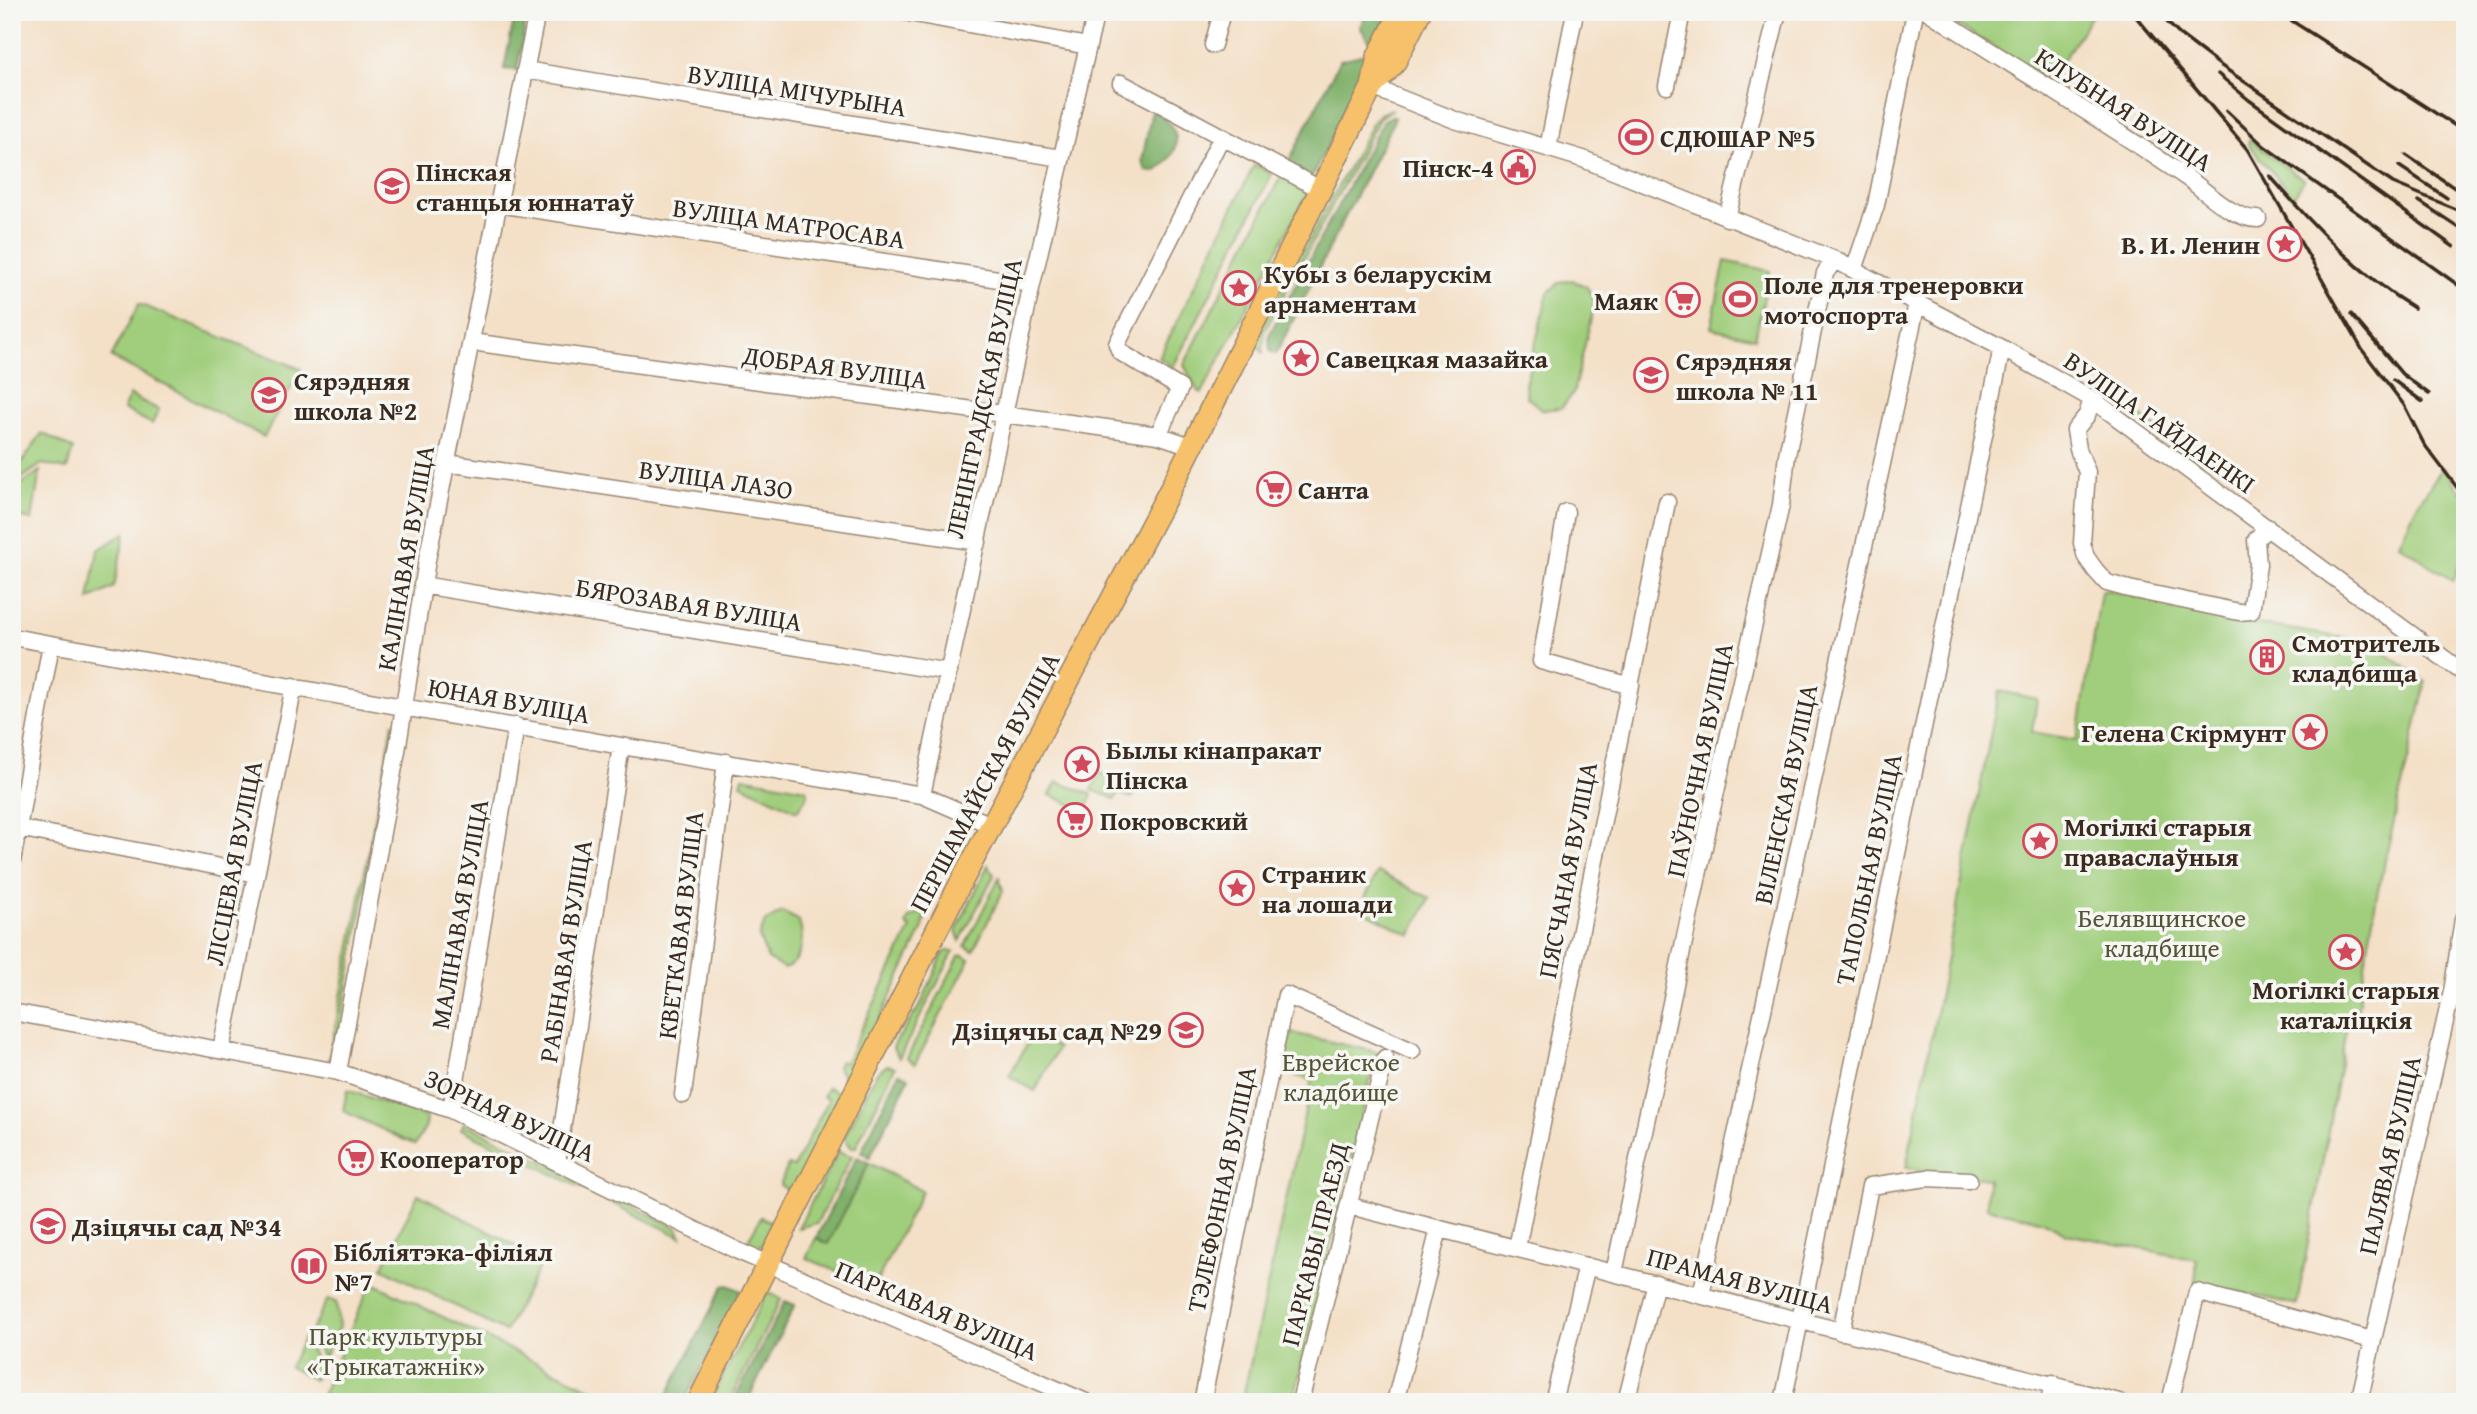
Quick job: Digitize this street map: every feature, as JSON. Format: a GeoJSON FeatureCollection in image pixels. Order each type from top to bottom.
{"type":"FeatureCollection","features":[{"type":"Feature","properties":{"kind":"main road","name":"ПЕРШАМАЙСКАЯ ВУЛІЦА"},"geometry":{"type":"LineString","coordinates":[[698,1402],[991,825],[1191,446],[1371,87],[1378,56],[1401,12]]}},
{"type":"Feature","properties":{"kind":"main road","name":"ПЕРШАМАЙСКАЯ ВУЛІЦА"},"geometry":{"type":"LineString","coordinates":[[1371,87],[1394,64],[1420,12]]}},
{"type":"Feature","properties":{"kind":"street","name":"КАЛІНАВАЯ ВУЛІЦА"},"geometry":{"type":"LineString","coordinates":[[338,1072],[404,706],[422,585],[537,12]]}},
{"type":"Feature","properties":{"kind":"street"},"geometry":{"type":"LineString","coordinates":[[904,12],[1088,46]]}},
{"type":"Feature","properties":{"kind":"street","name":"ЛЕНІНГРАДСКАЯ ВУЛІЦА"},"geometry":{"type":"LineString","coordinates":[[922,795],[1032,284],[1096,12]]}},
{"type":"Feature","properties":{"kind":"street"},"geometry":{"type":"LineString","coordinates":[[1213,45],[1222,12]]}},
{"type":"Feature","properties":{"kind":"street"},"geometry":{"type":"LineString","coordinates":[[1548,148],[1575,12]]}},
{"type":"Feature","properties":{"kind":"street"},"geometry":{"type":"LineString","coordinates":[[1667,86],[1682,12]]}},
{"type":"Feature","properties":{"kind":"street"},"geometry":{"type":"LineString","coordinates":[[1727,218],[1778,12]]}},
{"type":"Feature","properties":{"kind":"street"},"geometry":{"type":"LineString","coordinates":[[1854,270],[1876,205],[1915,12]]}},
{"type":"Feature","properties":{"kind":"street","name":"КЛУБНАЯ ВУЛІЦА"},"geometry":{"type":"LineString","coordinates":[[1929,12],[2143,148],[2232,210],[2248,220],[2258,219]]}},
{"type":"Feature","properties":{"kind":"street","name":"ВУЛІЦА МІЧУРЫНА"},"geometry":{"type":"LineString","coordinates":[[525,71],[1061,158]]}},
{"type":"Feature","properties":{"kind":"street"},"geometry":{"type":"LineString","coordinates":[[1121,83],[1320,189]]}},
{"type":"Feature","properties":{"kind":"street","name":"ВУЛІЦА ГАЙДАЕНКІ"},"geometry":{"type":"LineString","coordinates":[[1371,87],[1455,120],[1548,148],[1835,260],[2002,348],[2092,399],[2465,674]]}},
{"type":"Feature","properties":{"kind":"street"},"geometry":{"type":"LineString","coordinates":[[1158,435],[1180,388],[1120,352],[1117,344],[1221,138]]}},
{"type":"Feature","properties":{"kind":"street","name":"ВУЛІЦА МАТРОСАВА"},"geometry":{"type":"LineString","coordinates":[[498,204],[1032,284]]}},
{"type":"Feature","properties":{"kind":"street","name":"ПАЎНОЧНАЯ ВУЛІЦА"},"geometry":{"type":"LineString","coordinates":[[1614,1273],[1709,823],[1781,505],[1787,455],[1825,273],[1835,260]]}},
{"type":"Feature","properties":{"kind":"street","name":"ВІЛЕНСКАЯ ВУЛІЦА"},"geometry":{"type":"LineString","coordinates":[[1701,1295],[1917,303]]}},
{"type":"Feature","properties":{"kind":"street","name":"ДОБРАЯ ВУЛІЦА"},"geometry":{"type":"LineString","coordinates":[[471,342],[1158,435],[1191,446]]}},
{"type":"Feature","properties":{"kind":"street","name":"ТАПОЛЬНАЯ ВУЛІЦА"},"geometry":{"type":"LineString","coordinates":[[1783,1402],[2002,348]]}},
{"type":"Feature","properties":{"kind":"street"},"geometry":{"type":"LineString","coordinates":[[2092,399],[2087,415],[2075,430],[2087,472],[2082,542],[2086,557],[2107,583],[2239,612],[2251,611],[2258,565],[2256,540],[2267,527]]}},
{"type":"Feature","properties":{"kind":"street","name":"ВУЛІЦА ЛАЗО"},"geometry":{"type":"LineString","coordinates":[[447,463],[978,542]]}},
{"type":"Feature","properties":{"kind":"street","name":"ПЯСЧАНАЯ ВУЛІЦА"},"geometry":{"type":"LineString","coordinates":[[1517,1248],[1667,502]]}},
{"type":"Feature","properties":{"kind":"street"},"geometry":{"type":"LineString","coordinates":[[1566,512],[1541,661],[1631,686]]}},
{"type":"Feature","properties":{"kind":"street","name":"БЯРОЗАВАЯ ВУЛІЦА"},"geometry":{"type":"LineString","coordinates":[[422,585],[948,672]]}},
{"type":"Feature","properties":{"kind":"street","name":"ЮНАЯ ВУЛІЦА"},"geometry":{"type":"LineString","coordinates":[[12,637],[621,746],[922,795],[991,825]]}},
{"type":"Feature","properties":{"kind":"street"},"geometry":{"type":"LineString","coordinates":[[12,862],[51,644]]}},
{"type":"Feature","properties":{"kind":"street","name":"ЛІСЦЕВАЯ ВУЛІЦА"},"geometry":{"type":"LineString","coordinates":[[221,1050],[294,686]]}},
{"type":"Feature","properties":{"kind":"street","name":"МАЛІНАВАЯ ВУЛІЦА"},"geometry":{"type":"LineString","coordinates":[[451,1110],[516,726]]}},
{"type":"Feature","properties":{"kind":"street","name":"РАБІНАВАЯ ВУЛІЦА"},"geometry":{"type":"LineString","coordinates":[[557,1162],[621,746]]}},
{"type":"Feature","properties":{"kind":"street","name":"КВЕТКАВАЯ ВУЛІЦА"},"geometry":{"type":"LineString","coordinates":[[683,1095],[726,762]]}},
{"type":"Feature","properties":{"kind":"street"},"geometry":{"type":"LineString","coordinates":[[18,828],[256,874]]}},
{"type":"Feature","properties":{"kind":"street","name":"ПАЛЯВАЯ ВУЛІЦА"},"geometry":{"type":"LineString","coordinates":[[2358,1402],[2454,986],[2463,919]]}},
{"type":"Feature","properties":{"kind":"street","name":"ТЭЛЕФОННАЯ ВУЛІЦА"},"geometry":{"type":"LineString","coordinates":[[1204,1393],[1286,995],[1412,1051]]}},
{"type":"Feature","properties":{"kind":"street","name":"ЗОРНАЯ ВУЛІЦА"},"geometry":{"type":"LineString","coordinates":[[12,1012],[338,1072],[451,1110],[768,1264]]}},
{"type":"Feature","properties":{"kind":"street","name":"ПАРКАВЫ ПРАЕЗД"},"geometry":{"type":"LineString","coordinates":[[1300,1402],[1385,1058]]}},
{"type":"Feature","properties":{"kind":"street"},"geometry":{"type":"LineString","coordinates":[[1841,1332],[1870,1186],[1927,1178],[1969,1180]]}},
{"type":"Feature","properties":{"kind":"street","name":"ПРАМАЯ ВУЛІЦА"},"geometry":{"type":"LineString","coordinates":[[1350,1206],[1800,1322],[2053,1383],[2119,1402]]}},
{"type":"Feature","properties":{"kind":"street"},"geometry":{"type":"LineString","coordinates":[[1395,1402],[1439,1229]]}},
{"type":"Feature","properties":{"kind":"street","name":"ПАРКАВАЯ ВУЛІЦА"},"geometry":{"type":"LineString","coordinates":[[768,1264],[1087,1402]]}},
{"type":"Feature","properties":{"kind":"street"},"geometry":{"type":"LineString","coordinates":[[1553,1402],[1587,1266]]}},
{"type":"Feature","properties":{"kind":"street"},"geometry":{"type":"LineString","coordinates":[[1626,1402],[1656,1283]]}},
{"type":"Feature","properties":{"kind":"street"},"geometry":{"type":"LineString","coordinates":[[2170,1402],[2197,1292],[2372,1340]]}},
{"type":"Feature","properties":{"kind":"street"},"geometry":{"type":"LineString","coordinates":[[2049,1402],[2053,1383]]}},
{"type":"Feature","properties":{"kind":"green space"},"geometry":{"type":"Polygon","coordinates":[[[1367,12],[1393,12],[1374,48],[1360,27],[1367,12]]]}},
{"type":"Feature","properties":{"kind":"green space"},"geometry":{"type":"Polygon","coordinates":[[[1936,12],[2094,12],[2050,81],[1936,12]]]}},
{"type":"Feature","properties":{"kind":"green space"},"geometry":{"type":"Polygon","coordinates":[[[515,14],[527,16],[517,70],[504,69],[515,14]]]}},
{"type":"Feature","properties":{"kind":"green space"},"geometry":{"type":"Polygon","coordinates":[[[1365,54],[1370,57],[1314,174],[1310,177],[1286,167],[1340,60],[1365,54]]]}},
{"type":"Feature","properties":{"kind":"green space"},"geometry":{"type":"Polygon","coordinates":[[[1393,109],[1380,117],[1264,332],[1263,353],[1256,343],[1256,337],[1373,122],[1381,113],[1393,109]]]}},
{"type":"Feature","properties":{"kind":"green space"},"geometry":{"type":"Polygon","coordinates":[[[1152,110],[1170,124],[1176,140],[1171,156],[1155,172],[1146,170],[1142,161],[1152,110]]]}},
{"type":"Feature","properties":{"kind":"green space"},"geometry":{"type":"Polygon","coordinates":[[[1392,116],[1395,118],[1276,354],[1270,351],[1269,335],[1383,121],[1392,116]]]}},
{"type":"Feature","properties":{"kind":"green space"},"geometry":{"type":"Polygon","coordinates":[[[2249,139],[2304,180],[2293,197],[2248,144],[2249,139]]]}},
{"type":"Feature","properties":{"kind":"green space"},"geometry":{"type":"Polygon","coordinates":[[[1254,165],[1272,174],[1173,367],[1159,358],[1254,165]]]}},
{"type":"Feature","properties":{"kind":"green space"},"geometry":{"type":"Polygon","coordinates":[[[1282,174],[1307,190],[1307,194],[1202,393],[1197,390],[1184,365],[1282,174]]]}},
{"type":"Feature","properties":{"kind":"green space","name":"Поле для тренеровки мотоспорта"},"geometry":{"type":"Polygon","coordinates":[[[1725,261],[1770,271],[1755,338],[1711,328],[1725,261]]]}},
{"type":"Feature","properties":{"kind":"green space"},"geometry":{"type":"Polygon","coordinates":[[[1572,280],[1587,287],[1595,302],[1573,394],[1561,408],[1542,410],[1527,397],[1525,385],[1548,293],[1560,282],[1572,280]]]}},
{"type":"Feature","properties":{"kind":"green space"},"geometry":{"type":"Polygon","coordinates":[[[139,304],[301,369],[264,437],[111,357],[139,304]]]}},
{"type":"Feature","properties":{"kind":"green space"},"geometry":{"type":"Polygon","coordinates":[[[2098,387],[2195,454],[2201,462],[2190,459],[2099,393],[2098,387]]]}},
{"type":"Feature","properties":{"kind":"green space"},"geometry":{"type":"Polygon","coordinates":[[[130,395],[159,410],[152,424],[123,409],[130,395]]]}},
{"type":"Feature","properties":{"kind":"green space"},"geometry":{"type":"Polygon","coordinates":[[[42,433],[73,449],[67,469],[42,464],[12,485],[12,477],[42,433]]]}},
{"type":"Feature","properties":{"kind":"green space"},"geometry":{"type":"Polygon","coordinates":[[[2443,467],[2465,497],[2465,552],[2453,581],[2399,544],[2417,505],[2443,467]]]}},
{"type":"Feature","properties":{"kind":"green space"},"geometry":{"type":"Polygon","coordinates":[[[40,471],[32,520],[12,516],[12,491],[40,471]]]}},
{"type":"Feature","properties":{"kind":"green space"},"geometry":{"type":"Polygon","coordinates":[[[125,533],[114,587],[89,600],[98,550],[125,533]]]}},
{"type":"Feature","properties":{"kind":"green space","name":"Белявщинское кладбище"},"geometry":{"type":"Polygon","coordinates":[[[2107,590],[2251,623],[2370,642],[2426,682],[2377,895],[2356,1018],[2347,1024],[2297,1305],[2195,1282],[2197,1260],[2067,1234],[2043,1221],[1987,1208],[1988,1179],[1906,1168],[1999,691],[2037,699],[2032,732],[2077,740],[2101,592],[2107,590]]]}},
{"type":"Feature","properties":{"kind":"green space"},"geometry":{"type":"Polygon","coordinates":[[[393,723],[335,1057],[329,1060],[393,723]]]}},
{"type":"Feature","properties":{"kind":"green space"},"geometry":{"type":"Polygon","coordinates":[[[1099,773],[1137,786],[1132,798],[1119,793],[1115,799],[1092,790],[1099,773]]]}},
{"type":"Feature","properties":{"kind":"green space"},"geometry":{"type":"Polygon","coordinates":[[[743,777],[806,789],[808,795],[797,811],[741,784],[743,777]]]}},
{"type":"Feature","properties":{"kind":"green space"},"geometry":{"type":"Polygon","coordinates":[[[1057,782],[1092,794],[1086,811],[1050,795],[1057,782]]]}},
{"type":"Feature","properties":{"kind":"green space"},"geometry":{"type":"Polygon","coordinates":[[[988,865],[994,875],[960,941],[956,931],[988,865]]]}},
{"type":"Feature","properties":{"kind":"green space"},"geometry":{"type":"Polygon","coordinates":[[[1378,872],[1430,898],[1411,935],[1359,909],[1378,872]]]}},
{"type":"Feature","properties":{"kind":"green space"},"geometry":{"type":"Polygon","coordinates":[[[999,878],[1003,891],[973,951],[965,946],[999,878]]]}},
{"type":"Feature","properties":{"kind":"green space"},"geometry":{"type":"Polygon","coordinates":[[[926,911],[923,928],[854,1073],[844,1077],[837,1067],[840,1061],[845,1063],[911,928],[906,925],[909,918],[926,911]]]}},
{"type":"Feature","properties":{"kind":"green space"},"geometry":{"type":"Polygon","coordinates":[[[782,912],[798,920],[802,941],[799,955],[784,969],[768,959],[759,937],[765,922],[782,912]]]}},
{"type":"Feature","properties":{"kind":"green space"},"geometry":{"type":"Polygon","coordinates":[[[954,951],[899,1058],[893,1048],[895,1043],[921,1004],[943,954],[954,951]]]}},
{"type":"Feature","properties":{"kind":"green space"},"geometry":{"type":"Polygon","coordinates":[[[959,956],[970,959],[915,1064],[907,1058],[959,956]]]}},
{"type":"Feature","properties":{"kind":"green space","name":"Еврейское кладбище"},"geometry":{"type":"Polygon","coordinates":[[[1292,1033],[1377,1052],[1293,1402],[1242,1402],[1312,1080],[1279,1071],[1292,1033]]]}},
{"type":"Feature","properties":{"kind":"green space"},"geometry":{"type":"Polygon","coordinates":[[[1033,1034],[1058,1048],[1035,1091],[1009,1076],[1033,1034]]]}},
{"type":"Feature","properties":{"kind":"green space"},"geometry":{"type":"Polygon","coordinates":[[[887,1065],[895,1067],[856,1147],[852,1148],[844,1138],[876,1074],[887,1065]]]}},
{"type":"Feature","properties":{"kind":"green space"},"geometry":{"type":"Polygon","coordinates":[[[899,1073],[909,1078],[870,1157],[861,1152],[899,1073]]]}},
{"type":"Feature","properties":{"kind":"green space"},"geometry":{"type":"Polygon","coordinates":[[[828,1087],[842,1095],[795,1188],[790,1191],[780,1185],[788,1165],[794,1167],[829,1099],[823,1096],[828,1087]]]}},
{"type":"Feature","properties":{"kind":"green space"},"geometry":{"type":"Polygon","coordinates":[[[347,1090],[427,1117],[426,1126],[415,1145],[343,1111],[347,1090]]]}},
{"type":"Feature","properties":{"kind":"green space"},"geometry":{"type":"Polygon","coordinates":[[[464,1123],[677,1228],[681,1237],[461,1129],[464,1123]]]}},
{"type":"Feature","properties":{"kind":"green space"},"geometry":{"type":"Polygon","coordinates":[[[838,1152],[852,1156],[817,1223],[798,1228],[838,1152]]]}},
{"type":"Feature","properties":{"kind":"green space"},"geometry":{"type":"Polygon","coordinates":[[[857,1157],[869,1163],[828,1244],[816,1238],[857,1157]]]}},
{"type":"Feature","properties":{"kind":"green space"},"geometry":{"type":"Polygon","coordinates":[[[869,1163],[922,1191],[874,1287],[806,1258],[816,1238],[828,1243],[869,1163]]]}},
{"type":"Feature","properties":{"kind":"green space"},"geometry":{"type":"Polygon","coordinates":[[[418,1194],[543,1260],[505,1332],[382,1268],[418,1194]]]}},
{"type":"Feature","properties":{"kind":"green space"},"geometry":{"type":"Polygon","coordinates":[[[761,1217],[774,1223],[764,1244],[751,1249],[745,1246],[761,1217]]]}},
{"type":"Feature","properties":{"kind":"green space","name":"Парк культуры «Трыкатажнік»"},"geometry":{"type":"Polygon","coordinates":[[[371,1282],[618,1402],[328,1402],[321,1398],[371,1282]]]}},
{"type":"Feature","properties":{"kind":"green space"},"geometry":{"type":"Polygon","coordinates":[[[728,1285],[741,1291],[684,1402],[664,1402],[723,1286],[728,1285]]]}},
{"type":"Feature","properties":{"kind":"green space"},"geometry":{"type":"Polygon","coordinates":[[[767,1292],[781,1299],[729,1402],[710,1402],[767,1292]]]}},
{"type":"Feature","properties":{"kind":"green space"},"geometry":{"type":"Polygon","coordinates":[[[328,1299],[336,1302],[339,1327],[323,1359],[311,1331],[328,1299]]]}},
{"type":"Feature","properties":{"kind":"green space"},"geometry":{"type":"Polygon","coordinates":[[[785,1301],[795,1305],[747,1402],[733,1402],[785,1301]]]}},
{"type":"Feature","properties":{"kind":"green space"},"geometry":{"type":"Polygon","coordinates":[[[305,1336],[319,1369],[314,1380],[289,1367],[305,1336]]]}},
{"type":"Feature","properties":{"kind":"railway"},"geometry":{"type":"LineString","coordinates":[[2132,12],[2247,149],[2363,351],[2404,405],[2424,444],[2465,498]]}},
{"type":"Feature","properties":{"kind":"railway"},"geometry":{"type":"LineString","coordinates":[[2157,12],[2179,34],[2220,65],[2393,183],[2465,213]]}},
{"type":"Feature","properties":{"kind":"railway"},"geometry":{"type":"LineString","coordinates":[[2278,12],[2465,132]]}},
{"type":"Feature","properties":{"kind":"railway"},"geometry":{"type":"LineString","coordinates":[[2218,74],[2249,100],[2454,247]]}},
{"type":"Feature","properties":{"kind":"railway"},"geometry":{"type":"LineString","coordinates":[[2227,111],[2264,146],[2465,290]]}},
{"type":"Feature","properties":{"kind":"railway"},"geometry":{"type":"LineString","coordinates":[[2406,155],[2465,195]]}},
{"type":"Feature","properties":{"kind":"railway"},"geometry":{"type":"LineString","coordinates":[[2399,166],[2447,198]]}},
{"type":"Feature","properties":{"kind":"railway"},"geometry":{"type":"LineString","coordinates":[[2270,176],[2355,264],[2393,295],[2414,308]]}},
{"type":"Feature","properties":{"kind":"railway"},"geometry":{"type":"LineString","coordinates":[[2419,201],[2464,231]]}},
{"type":"Feature","properties":{"kind":"railway"},"geometry":{"type":"LineString","coordinates":[[2351,314],[2402,374],[2429,394]]}},
{"type":"Feature","properties":{"kind":"railway"},"geometry":{"type":"LineString","coordinates":[[2393,380],[2423,402]]}},
{"type":"Feature","properties":{"kind":"place","name":"СДЮШАР №5"},"geometry":{"type":"Point","coordinates":[1636,137]}},
{"type":"Feature","properties":{"kind":"place","name":"Пінск-4"},"geometry":{"type":"Point","coordinates":[1518,167]}},
{"type":"Feature","properties":{"kind":"place","name":"Пінская станцыя юннатаў"},"geometry":{"type":"Point","coordinates":[392,186]}},
{"type":"Feature","properties":{"kind":"place","name":"В. И. Ленин"},"geometry":{"type":"Point","coordinates":[2285,244]}},
{"type":"Feature","properties":{"kind":"place","name":"Кубы з беларускім арнаментам"},"geometry":{"type":"Point","coordinates":[1239,288]}},
{"type":"Feature","properties":{"kind":"place","name":"Поле для тренеровки мотоспорта"},"geometry":{"type":"Point","coordinates":[1740,299]}},
{"type":"Feature","properties":{"kind":"place","name":"Маяк"},"geometry":{"type":"Point","coordinates":[1683,300]}},
{"type":"Feature","properties":{"kind":"place","name":"Савецкая мазайка"},"geometry":{"type":"Point","coordinates":[1301,358]}},
{"type":"Feature","properties":{"kind":"place","name":"Сярэдняя школа № 11"},"geometry":{"type":"Point","coordinates":[1651,375]}},
{"type":"Feature","properties":{"kind":"place","name":"Сярэдняя школа №2"},"geometry":{"type":"Point","coordinates":[269,395]}},
{"type":"Feature","properties":{"kind":"place","name":"Санта"},"geometry":{"type":"Point","coordinates":[1274,489]}},
{"type":"Feature","properties":{"kind":"place","name":"Смотритель кладбища"},"geometry":{"type":"Point","coordinates":[2267,657]}},
{"type":"Feature","properties":{"kind":"place","name":"Гелена Скірмунт"},"geometry":{"type":"Point","coordinates":[2310,732]}},
{"type":"Feature","properties":{"kind":"place","name":"Былы кінапракат Пінска"},"geometry":{"type":"Point","coordinates":[1082,764]}},
{"type":"Feature","properties":{"kind":"place","name":"Покровский"},"geometry":{"type":"Point","coordinates":[1075,820]}},
{"type":"Feature","properties":{"kind":"place","name":"Могілкі старыя праваслаўныя"},"geometry":{"type":"Point","coordinates":[2040,841]}},
{"type":"Feature","properties":{"kind":"place","name":"Страник на лошади"},"geometry":{"type":"Point","coordinates":[1237,888]}},
{"type":"Feature","properties":{"kind":"place","name":"Могілкі старыя каталіцкія"},"geometry":{"type":"Point","coordinates":[2346,952]}},
{"type":"Feature","properties":{"kind":"place","name":"Дзіцячы сад №29"},"geometry":{"type":"Point","coordinates":[1186,1030]}},
{"type":"Feature","properties":{"kind":"place","name":"Кооператор"},"geometry":{"type":"Point","coordinates":[356,1158]}},
{"type":"Feature","properties":{"kind":"place","name":"Дзіцячы сад №34"},"geometry":{"type":"Point","coordinates":[48,1226]}},
{"type":"Feature","properties":{"kind":"place","name":"Бібліятэка-філіял №7"},"geometry":{"type":"Point","coordinates":[309,1266]}}]}
